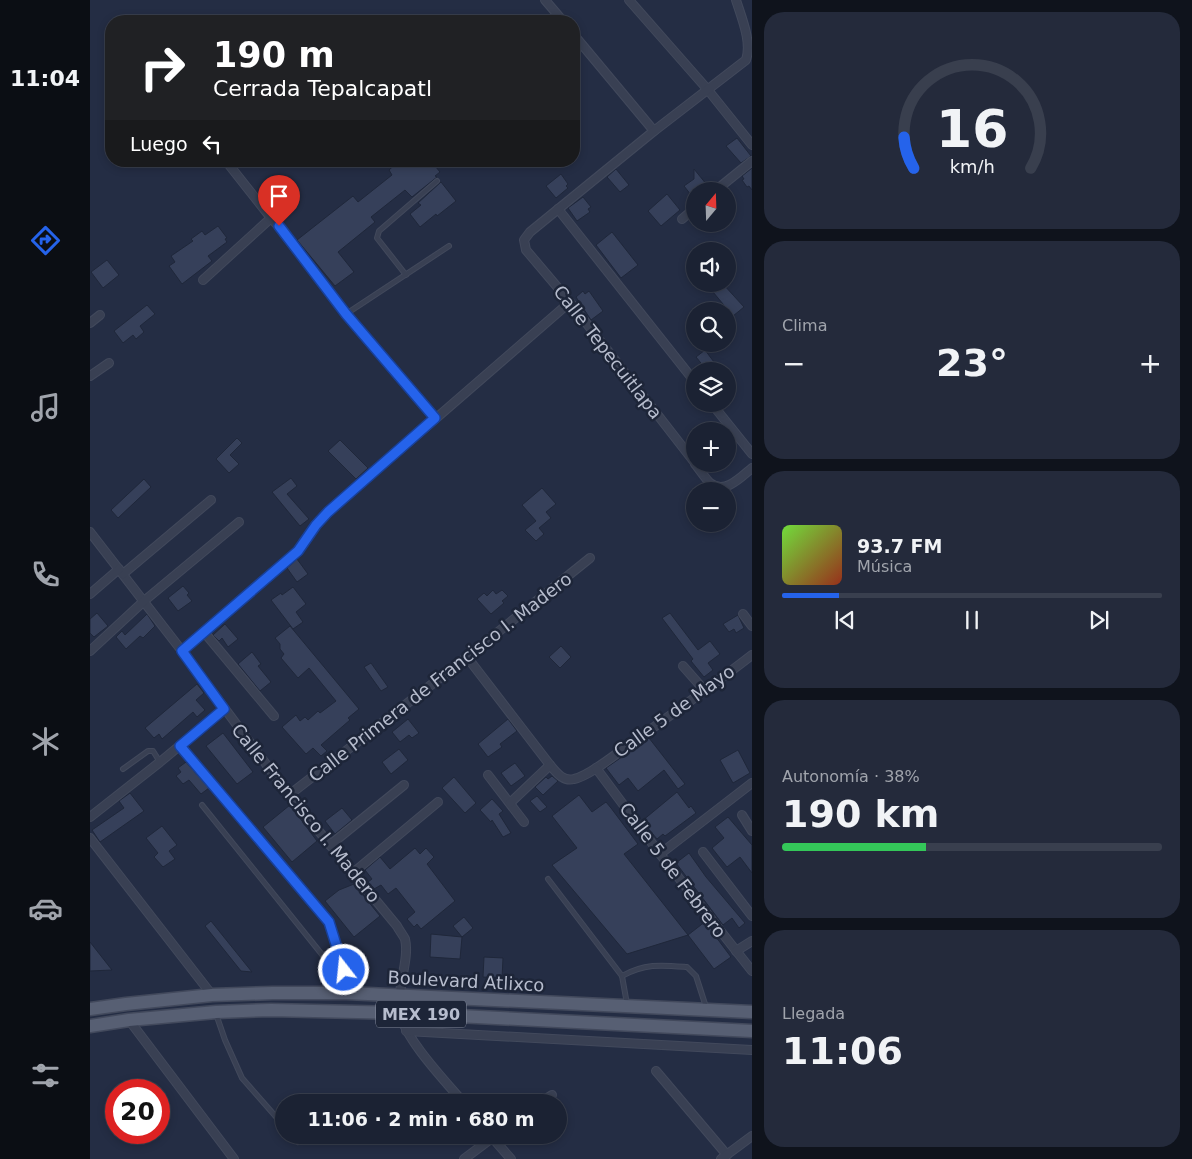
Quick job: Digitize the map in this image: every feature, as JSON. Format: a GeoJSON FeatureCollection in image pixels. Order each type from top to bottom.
{"type":"FeatureCollection","features":[{"type":"Feature","properties":{"kind":"main road","name":"Boulevard Atlixco"},"geometry":{"type":"LineString","coordinates":[[90,1009],[212,995],[273,993],[345,987],[399,996],[752,1012]]}},
{"type":"Feature","properties":{"kind":"main road"},"geometry":{"type":"LineString","coordinates":[[655,1026],[656,1007]]}},
{"type":"Feature","properties":{"kind":"main road","name":"MEX 190"},"geometry":{"type":"LineString","coordinates":[[90,1026],[129,1020],[216,1012],[280,1010],[400,1013],[752,1031]]}},
{"type":"Feature","properties":{"kind":"street"},"geometry":{"type":"LineString","coordinates":[[546,0],[558,15]]}},
{"type":"Feature","properties":{"kind":"street"},"geometry":{"type":"LineString","coordinates":[[629,0],[708,90],[752,145]]}},
{"type":"Feature","properties":{"kind":"street"},"geometry":{"type":"LineString","coordinates":[[686,371],[558,209],[654,131],[746,60],[750,52],[750,42],[736,0]]}},
{"type":"Feature","properties":{"kind":"street"},"geometry":{"type":"LineString","coordinates":[[580,42],[654,131]]}},
{"type":"Feature","properties":{"kind":"street"},"geometry":{"type":"LineString","coordinates":[[726,182],[752,161]]}},
{"type":"Feature","properties":{"kind":"street"},"geometry":{"type":"LineString","coordinates":[[231,167],[279,226],[346,314],[435,418]]}},
{"type":"Feature","properties":{"kind":"street","name":"Calle Tepecuitlapa"},"geometry":{"type":"LineString","coordinates":[[558,209],[530,232],[524,240],[526,250],[570,302],[686,451]]}},
{"type":"Feature","properties":{"kind":"street"},"geometry":{"type":"LineString","coordinates":[[682,219],[686,216]]}},
{"type":"Feature","properties":{"kind":"street"},"geometry":{"type":"LineString","coordinates":[[203,280],[271,218]]}},
{"type":"Feature","properties":{"kind":"street"},"geometry":{"type":"LineString","coordinates":[[182,651],[298,551],[316,525],[328,512],[570,302]]}},
{"type":"Feature","properties":{"kind":"street"},"geometry":{"type":"LineString","coordinates":[[90,323],[100,315]]}},
{"type":"Feature","properties":{"kind":"street"},"geometry":{"type":"LineString","coordinates":[[90,376],[109,363]]}},
{"type":"Feature","properties":{"kind":"street"},"geometry":{"type":"LineString","coordinates":[[718,412],[752,454]]}},
{"type":"Feature","properties":{"kind":"street","name":"Calle Tepecuitlapa"},"geometry":{"type":"LineString","coordinates":[[702,472],[711,483],[720,488],[729,486],[752,468]]}},
{"type":"Feature","properties":{"kind":"street"},"geometry":{"type":"LineString","coordinates":[[90,594],[121,572],[211,500]]}},
{"type":"Feature","properties":{"kind":"street"},"geometry":{"type":"LineString","coordinates":[[90,651],[144,601],[239,522]]}},
{"type":"Feature","properties":{"kind":"street","name":"Calle Francisco I. Madero"},"geometry":{"type":"LineString","coordinates":[[90,532],[182,651],[288,795],[397,926],[405,939],[405,955],[399,996],[400,1013],[406,1032]]}},
{"type":"Feature","properties":{"kind":"street","name":"Calle Primera de Francisco I. Madero"},"geometry":{"type":"LineString","coordinates":[[288,795],[467,657],[590,558]]}},
{"type":"Feature","properties":{"kind":"street"},"geometry":{"type":"LineString","coordinates":[[743,614],[752,626]]}},
{"type":"Feature","properties":{"kind":"street"},"geometry":{"type":"LineString","coordinates":[[204,632],[274,716]]}},
{"type":"Feature","properties":{"kind":"street","name":"Calle 5 de Mayo"},"geometry":{"type":"LineString","coordinates":[[550,765],[559,776],[567,780],[575,779],[596,768],[706,691],[752,655]]}},
{"type":"Feature","properties":{"kind":"street"},"geometry":{"type":"LineString","coordinates":[[467,657],[550,765],[510,803]]}},
{"type":"Feature","properties":{"kind":"street"},"geometry":{"type":"LineString","coordinates":[[684,666],[706,691]]}},
{"type":"Feature","properties":{"kind":"street"},"geometry":{"type":"LineString","coordinates":[[90,817],[224,709]]}},
{"type":"Feature","properties":{"kind":"street","name":"Calle 5 de Febrero"},"geometry":{"type":"LineString","coordinates":[[596,768],[660,854],[752,971]]}},
{"type":"Feature","properties":{"kind":"street"},"geometry":{"type":"LineString","coordinates":[[488,775],[524,822]]}},
{"type":"Feature","properties":{"kind":"street"},"geometry":{"type":"LineString","coordinates":[[660,854],[752,783]]}},
{"type":"Feature","properties":{"kind":"street"},"geometry":{"type":"LineString","coordinates":[[330,845],[404,785]]}},
{"type":"Feature","properties":{"kind":"street"},"geometry":{"type":"LineString","coordinates":[[354,872],[438,802]]}},
{"type":"Feature","properties":{"kind":"street"},"geometry":{"type":"LineString","coordinates":[[742,815],[752,831]]}},
{"type":"Feature","properties":{"kind":"street"},"geometry":{"type":"LineString","coordinates":[[90,838],[212,995]]}},
{"type":"Feature","properties":{"kind":"street"},"geometry":{"type":"LineString","coordinates":[[703,852],[752,916]]}},
{"type":"Feature","properties":{"kind":"street"},"geometry":{"type":"LineString","coordinates":[[736,951],[752,941]]}},
{"type":"Feature","properties":{"kind":"street"},"geometry":{"type":"LineString","coordinates":[[129,1020],[234,1159]]}},
{"type":"Feature","properties":{"kind":"street"},"geometry":{"type":"LineString","coordinates":[[406,1032],[752,1050]]}},
{"type":"Feature","properties":{"kind":"street"},"geometry":{"type":"LineString","coordinates":[[406,1032],[456,1094]]}},
{"type":"Feature","properties":{"kind":"street"},"geometry":{"type":"LineString","coordinates":[[656,1071],[724,1157],[752,1136]]}},
{"type":"Feature","properties":{"kind":"street"},"geometry":{"type":"LineString","coordinates":[[464,1159],[483,1144]]}},
{"type":"Feature","properties":{"kind":"street"},"geometry":{"type":"LineString","coordinates":[[499,1144],[511,1159]]}},
{"type":"Feature","properties":{"kind":"lane"},"geometry":{"type":"LineString","coordinates":[[406,275],[377,238],[379,231],[437,181]]}},
{"type":"Feature","properties":{"kind":"lane"},"geometry":{"type":"LineString","coordinates":[[346,314],[449,246]]}},
{"type":"Feature","properties":{"kind":"lane"},"geometry":{"type":"LineString","coordinates":[[180,746],[329,922],[344,970],[345,987]]}},
{"type":"Feature","properties":{"kind":"lane"},"geometry":{"type":"LineString","coordinates":[[123,769],[148,750],[153,751],[160,762]]}},
{"type":"Feature","properties":{"kind":"lane"},"geometry":{"type":"LineString","coordinates":[[202,805],[345,987]]}},
{"type":"Feature","properties":{"kind":"lane"},"geometry":{"type":"LineString","coordinates":[[548,879],[622,976],[627,1006]]}},
{"type":"Feature","properties":{"kind":"lane"},"geometry":{"type":"LineString","coordinates":[[622,976],[634,969],[653,965],[688,967],[696,976],[707,1010]]}},
{"type":"Feature","properties":{"kind":"lane"},"geometry":{"type":"LineString","coordinates":[[216,1012],[225,1040],[242,1078],[275,1116]]}},
{"type":"Feature","properties":{"kind":"building"},"geometry":{"type":"Polygon","coordinates":[[[737,138],[751,156],[741,163],[726,146],[737,138]]]}},
{"type":"Feature","properties":{"kind":"building"},"geometry":{"type":"Polygon","coordinates":[[[392,167],[436,167],[440,172],[435,176],[437,177],[412,197],[405,190],[371,217],[375,222],[338,252],[354,272],[335,286],[297,240],[353,196],[358,202],[392,175],[389,170],[392,167]]]}},
{"type":"Feature","properties":{"kind":"building"},"geometry":{"type":"Polygon","coordinates":[[[752,168],[752,190],[742,180],[744,179],[742,176],[752,168]]]}},
{"type":"Feature","properties":{"kind":"building"},"geometry":{"type":"Polygon","coordinates":[[[616,169],[629,185],[620,192],[607,177],[616,169]]]}},
{"type":"Feature","properties":{"kind":"building"},"geometry":{"type":"Polygon","coordinates":[[[694,169],[705,182],[690,182],[694,179],[694,169]]]}},
{"type":"Feature","properties":{"kind":"building"},"geometry":{"type":"Polygon","coordinates":[[[561,174],[568,184],[566,186],[568,188],[556,198],[546,186],[561,174]]]}},
{"type":"Feature","properties":{"kind":"building"},"geometry":{"type":"Polygon","coordinates":[[[441,182],[456,201],[420,227],[410,214],[421,205],[418,203],[441,182]]]}},
{"type":"Feature","properties":{"kind":"building"},"geometry":{"type":"Polygon","coordinates":[[[667,194],[680,210],[661,226],[648,211],[667,194]]]}},
{"type":"Feature","properties":{"kind":"building"},"geometry":{"type":"Polygon","coordinates":[[[583,197],[591,207],[588,209],[590,212],[577,221],[568,208],[583,197]]]}},
{"type":"Feature","properties":{"kind":"building"},"geometry":{"type":"Polygon","coordinates":[[[218,226],[227,238],[225,239],[227,242],[208,256],[212,261],[182,284],[169,266],[175,262],[171,256],[193,241],[191,239],[202,231],[205,235],[218,226]]]}},
{"type":"Feature","properties":{"kind":"building"},"geometry":{"type":"Polygon","coordinates":[[[612,232],[638,265],[621,278],[596,245],[612,232]]]}},
{"type":"Feature","properties":{"kind":"building"},"geometry":{"type":"Polygon","coordinates":[[[107,260],[119,275],[103,288],[91,272],[107,260]]]}},
{"type":"Feature","properties":{"kind":"building"},"geometry":{"type":"Polygon","coordinates":[[[583,291],[585,294],[589,291],[603,311],[591,320],[576,297],[583,291]]]}},
{"type":"Feature","properties":{"kind":"building"},"geometry":{"type":"Polygon","coordinates":[[[713,292],[730,292],[744,307],[736,314],[736,302],[721,302],[713,292]]]}},
{"type":"Feature","properties":{"kind":"building"},"geometry":{"type":"Polygon","coordinates":[[[147,305],[155,314],[140,326],[144,332],[136,339],[133,335],[123,343],[114,331],[147,305]]]}},
{"type":"Feature","properties":{"kind":"building"},"geometry":{"type":"Polygon","coordinates":[[[702,352],[706,352],[714,362],[700,362],[696,357],[702,352]]]}},
{"type":"Feature","properties":{"kind":"building"},"geometry":{"type":"Polygon","coordinates":[[[237,438],[242,443],[230,455],[239,464],[229,473],[216,459],[237,438]]]}},
{"type":"Feature","properties":{"kind":"building"},"geometry":{"type":"Polygon","coordinates":[[[340,440],[368,468],[356,479],[328,451],[340,440]]]}},
{"type":"Feature","properties":{"kind":"building"},"geometry":{"type":"Polygon","coordinates":[[[291,478],[297,486],[287,494],[309,519],[300,526],[272,492],[291,478]]]}},
{"type":"Feature","properties":{"kind":"building"},"geometry":{"type":"Polygon","coordinates":[[[144,479],[151,487],[118,518],[111,510],[144,479]]]}},
{"type":"Feature","properties":{"kind":"building"},"geometry":{"type":"Polygon","coordinates":[[[542,488],[556,504],[546,512],[551,518],[539,528],[544,534],[536,541],[525,530],[536,521],[522,505],[542,488]]]}},
{"type":"Feature","properties":{"kind":"building"},"geometry":{"type":"Polygon","coordinates":[[[297,559],[308,574],[297,582],[287,568],[297,559]]]}},
{"type":"Feature","properties":{"kind":"building"},"geometry":{"type":"Polygon","coordinates":[[[183,586],[189,593],[187,595],[192,601],[178,611],[168,598],[183,586]]]}},
{"type":"Feature","properties":{"kind":"building"},"geometry":{"type":"Polygon","coordinates":[[[293,587],[306,604],[296,612],[303,622],[293,629],[271,600],[293,587]]]}},
{"type":"Feature","properties":{"kind":"building"},"geometry":{"type":"Polygon","coordinates":[[[493,590],[496,594],[502,590],[508,596],[502,601],[504,603],[491,614],[477,599],[484,593],[487,596],[493,590]]]}},
{"type":"Feature","properties":{"kind":"building"},"geometry":{"type":"Polygon","coordinates":[[[97,613],[108,626],[94,637],[90,633],[90,619],[97,613]]]}},
{"type":"Feature","properties":{"kind":"building"},"geometry":{"type":"Polygon","coordinates":[[[670,613],[698,650],[710,641],[720,654],[708,663],[713,670],[704,677],[662,618],[670,613]]]}},
{"type":"Feature","properties":{"kind":"building"},"geometry":{"type":"Polygon","coordinates":[[[147,614],[155,626],[143,638],[140,636],[126,649],[116,637],[122,631],[125,635],[147,614]]]}},
{"type":"Feature","properties":{"kind":"building"},"geometry":{"type":"Polygon","coordinates":[[[738,615],[744,628],[736,633],[734,629],[729,632],[723,624],[738,615]]]}},
{"type":"Feature","properties":{"kind":"building"},"geometry":{"type":"Polygon","coordinates":[[[225,624],[238,639],[228,647],[222,638],[219,641],[213,635],[225,624]]]}},
{"type":"Feature","properties":{"kind":"building"},"geometry":{"type":"Polygon","coordinates":[[[290,626],[359,709],[348,718],[350,720],[321,745],[327,751],[321,756],[313,748],[306,754],[282,727],[296,715],[300,721],[305,717],[308,720],[318,711],[320,713],[336,701],[309,668],[298,678],[281,658],[284,654],[275,638],[290,626]]]}},
{"type":"Feature","properties":{"kind":"building"},"geometry":{"type":"Polygon","coordinates":[[[561,646],[571,657],[560,668],[549,657],[561,646]]]}},
{"type":"Feature","properties":{"kind":"building"},"geometry":{"type":"Polygon","coordinates":[[[252,652],[261,664],[258,666],[271,682],[260,691],[238,664],[252,652]]]}},
{"type":"Feature","properties":{"kind":"building"},"geometry":{"type":"Polygon","coordinates":[[[371,663],[388,687],[381,691],[364,667],[371,663]]]}},
{"type":"Feature","properties":{"kind":"building"},"geometry":{"type":"Polygon","coordinates":[[[197,684],[204,693],[196,700],[205,710],[197,717],[193,712],[162,739],[159,734],[154,738],[145,728],[197,684]]]}},
{"type":"Feature","properties":{"kind":"building"},"geometry":{"type":"Polygon","coordinates":[[[408,719],[419,733],[412,738],[409,735],[400,742],[392,732],[408,719]]]}},
{"type":"Feature","properties":{"kind":"building"},"geometry":{"type":"Polygon","coordinates":[[[508,719],[517,731],[500,744],[502,747],[488,757],[478,744],[508,719]]]}},
{"type":"Feature","properties":{"kind":"building"},"geometry":{"type":"Polygon","coordinates":[[[223,733],[253,772],[237,784],[206,746],[223,733]]]}},
{"type":"Feature","properties":{"kind":"building"},"geometry":{"type":"Polygon","coordinates":[[[649,738],[685,784],[678,789],[664,770],[638,791],[628,778],[619,785],[606,768],[649,738]]]}},
{"type":"Feature","properties":{"kind":"building"},"geometry":{"type":"Polygon","coordinates":[[[399,749],[408,760],[391,774],[382,762],[399,749]]]}},
{"type":"Feature","properties":{"kind":"building"},"geometry":{"type":"Polygon","coordinates":[[[738,750],[750,773],[733,783],[720,760],[738,750]]]}},
{"type":"Feature","properties":{"kind":"building"},"geometry":{"type":"Polygon","coordinates":[[[186,762],[209,788],[201,794],[189,780],[183,784],[176,776],[181,772],[178,768],[186,762]]]}},
{"type":"Feature","properties":{"kind":"building"},"geometry":{"type":"Polygon","coordinates":[[[515,763],[525,776],[511,786],[501,773],[515,763]]]}},
{"type":"Feature","properties":{"kind":"building"},"geometry":{"type":"Polygon","coordinates":[[[552,776],[558,781],[543,795],[535,787],[546,777],[548,779],[552,776]]]}},
{"type":"Feature","properties":{"kind":"building"},"geometry":{"type":"Polygon","coordinates":[[[454,777],[476,803],[465,813],[442,788],[454,777]]]}},
{"type":"Feature","properties":{"kind":"building"},"geometry":{"type":"Polygon","coordinates":[[[677,792],[689,808],[691,806],[696,813],[665,836],[663,834],[657,839],[642,821],[677,792]]]}},
{"type":"Feature","properties":{"kind":"building"},"geometry":{"type":"Polygon","coordinates":[[[130,793],[144,811],[100,842],[92,830],[124,808],[119,801],[130,793]]]}},
{"type":"Feature","properties":{"kind":"building"},"geometry":{"type":"Polygon","coordinates":[[[579,795],[592,812],[606,802],[611,808],[638,844],[624,854],[688,935],[627,954],[552,865],[577,848],[552,816],[579,795]]]}},
{"type":"Feature","properties":{"kind":"building"},"geometry":{"type":"Polygon","coordinates":[[[537,796],[547,807],[540,812],[530,801],[537,796]]]}},
{"type":"Feature","properties":{"kind":"building"},"geometry":{"type":"Polygon","coordinates":[[[492,799],[503,811],[499,814],[511,833],[503,837],[492,820],[491,822],[480,810],[492,799]]]}},
{"type":"Feature","properties":{"kind":"building"},"geometry":{"type":"Polygon","coordinates":[[[290,805],[317,841],[292,862],[263,827],[290,805]]]}},
{"type":"Feature","properties":{"kind":"building"},"geometry":{"type":"Polygon","coordinates":[[[342,808],[352,820],[335,834],[325,821],[342,808]]]}},
{"type":"Feature","properties":{"kind":"building"},"geometry":{"type":"Polygon","coordinates":[[[728,817],[752,845],[752,873],[740,857],[727,867],[712,848],[724,838],[715,827],[728,817]]]}},
{"type":"Feature","properties":{"kind":"building"},"geometry":{"type":"Polygon","coordinates":[[[162,826],[177,845],[169,851],[175,859],[163,867],[154,857],[158,853],[146,838],[162,826]]]}},
{"type":"Feature","properties":{"kind":"building"},"geometry":{"type":"Polygon","coordinates":[[[415,848],[420,854],[426,848],[434,857],[427,864],[455,901],[421,929],[417,924],[414,927],[407,919],[415,912],[396,888],[388,894],[381,885],[374,889],[368,882],[372,879],[365,870],[380,857],[390,869],[415,848]]]}},
{"type":"Feature","properties":{"kind":"building"},"geometry":{"type":"Polygon","coordinates":[[[689,853],[706,877],[745,923],[739,928],[732,918],[723,925],[676,863],[689,853]]]}},
{"type":"Feature","properties":{"kind":"building"},"geometry":{"type":"Polygon","coordinates":[[[354,884],[380,916],[354,937],[325,901],[339,890],[354,884]]]}},
{"type":"Feature","properties":{"kind":"building"},"geometry":{"type":"Polygon","coordinates":[[[464,917],[473,928],[462,937],[453,926],[464,917]]]}},
{"type":"Feature","properties":{"kind":"building"},"geometry":{"type":"Polygon","coordinates":[[[211,921],[252,972],[241,971],[205,926],[211,921]]]}},
{"type":"Feature","properties":{"kind":"building"},"geometry":{"type":"Polygon","coordinates":[[[706,921],[731,957],[714,969],[688,935],[706,921]]]}},
{"type":"Feature","properties":{"kind":"building"},"geometry":{"type":"Polygon","coordinates":[[[431,934],[462,937],[460,959],[430,957],[431,934]]]}},
{"type":"Feature","properties":{"kind":"building"},"geometry":{"type":"Polygon","coordinates":[[[90,942],[112,970],[90,971],[90,942]]]}},
{"type":"Feature","properties":{"kind":"building"},"geometry":{"type":"Polygon","coordinates":[[[484,957],[503,958],[502,978],[483,977],[484,957]]]}},
{"type":"Feature","properties":{"kind":"route"},"geometry":{"type":"LineString","coordinates":[[279,226],[346,314],[435,418],[328,512],[316,525],[298,551],[182,651],[224,709],[180,746],[329,922],[344,970]]}}]}
